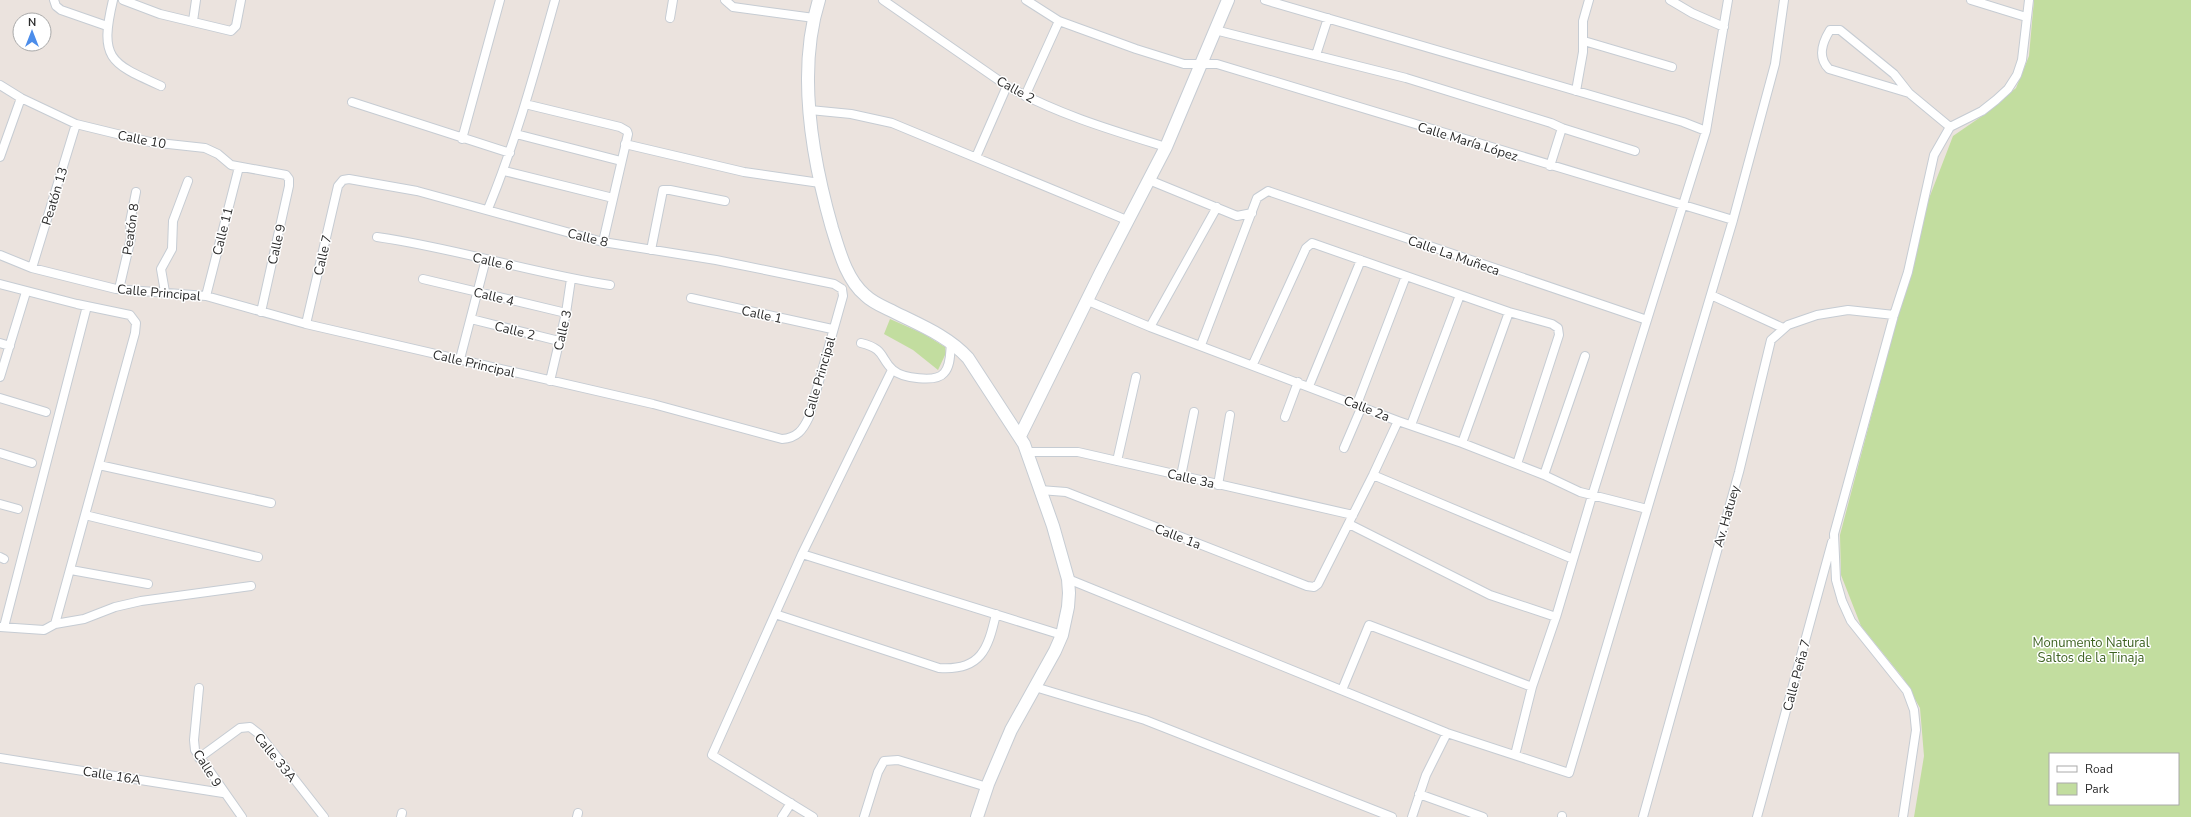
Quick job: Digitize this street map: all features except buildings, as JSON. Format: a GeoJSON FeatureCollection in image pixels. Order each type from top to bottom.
{"type":"FeatureCollection","features":[{"type":"Feature","properties":{"kind":"street"},"geometry":{"type":"LineString","coordinates":[[54,0],[56,6],[61,10],[107,26]]}},
{"type":"Feature","properties":{"kind":"street"},"geometry":{"type":"LineString","coordinates":[[113,0],[107,26],[107,42],[113,58],[124,69],[161,86]]}},
{"type":"Feature","properties":{"kind":"street"},"geometry":{"type":"LineString","coordinates":[[124,0],[160,14],[233,30],[236,26],[242,0]]}},
{"type":"Feature","properties":{"kind":"street"},"geometry":{"type":"LineString","coordinates":[[193,21],[196,0]]}},
{"type":"Feature","properties":{"kind":"street"},"geometry":{"type":"LineString","coordinates":[[462,139],[500,0]]}},
{"type":"Feature","properties":{"kind":"street"},"geometry":{"type":"LineString","coordinates":[[488,209],[504,172],[526,104],[555,0]]}},
{"type":"Feature","properties":{"kind":"street"},"geometry":{"type":"LineString","coordinates":[[670,18],[672,0]]}},
{"type":"Feature","properties":{"kind":"street"},"geometry":{"type":"LineString","coordinates":[[725,0],[728,4],[738,8],[814,18]]}},
{"type":"Feature","properties":{"kind":"street"},"geometry":{"type":"LineString","coordinates":[[819,0],[814,18],[809,64],[810,110],[820,183],[838,248],[854,282],[872,301],[933,331],[951,343],[968,358],[1020,436],[1040,490],[1068,580],[1068,607],[1062,635],[1011,730],[987,786],[977,817]]}},
{"type":"Feature","properties":{"kind":"street","name":"Calle 2"},"geometry":{"type":"LineString","coordinates":[[883,0],[1007,86],[1025,96],[1086,122],[1166,147]]}},
{"type":"Feature","properties":{"kind":"street","name":"Calle María López"},"geometry":{"type":"LineString","coordinates":[[1026,0],[1059,21],[1184,64],[1217,64],[1550,166],[1733,220]]}},
{"type":"Feature","properties":{"kind":"street"},"geometry":{"type":"LineString","coordinates":[[1020,436],[1101,272],[1129,221],[1166,147],[1202,65],[1228,0]]}},
{"type":"Feature","properties":{"kind":"street"},"geometry":{"type":"LineString","coordinates":[[1265,0],[1576,91],[1706,131]]}},
{"type":"Feature","properties":{"kind":"street"},"geometry":{"type":"LineString","coordinates":[[1576,91],[1584,41],[1583,21],[1589,0]]}},
{"type":"Feature","properties":{"kind":"street"},"geometry":{"type":"LineString","coordinates":[[1670,0],[1692,13],[1724,27]]}},
{"type":"Feature","properties":{"kind":"street"},"geometry":{"type":"LineString","coordinates":[[1515,755],[1532,687],[1556,617],[1592,496],[1706,131],[1728,0]]}},
{"type":"Feature","properties":{"kind":"street"},"geometry":{"type":"LineString","coordinates":[[1068,580],[1447,733],[1569,773],[1733,220],[1775,64],[1784,0]]}},
{"type":"Feature","properties":{"kind":"street"},"geometry":{"type":"LineString","coordinates":[[1971,0],[2026,17]]}},
{"type":"Feature","properties":{"kind":"street"},"geometry":{"type":"LineString","coordinates":[[1909,93],[1829,69],[1824,64],[1821,55],[1825,38],[1830,30],[1840,30],[1894,74],[1909,93],[1950,127],[1982,110],[2008,89],[2017,75],[2022,60],[2029,0]]}},
{"type":"Feature","properties":{"kind":"street"},"geometry":{"type":"LineString","coordinates":[[1316,55],[1328,18]]}},
{"type":"Feature","properties":{"kind":"street"},"geometry":{"type":"LineString","coordinates":[[1025,96],[1059,21]]}},
{"type":"Feature","properties":{"kind":"street"},"geometry":{"type":"LineString","coordinates":[[1215,30],[1406,78],[1635,151]]}},
{"type":"Feature","properties":{"kind":"street"},"geometry":{"type":"LineString","coordinates":[[1584,41],[1672,67]]}},
{"type":"Feature","properties":{"kind":"street","name":"Calle 10"},"geometry":{"type":"LineString","coordinates":[[0,86],[21,98],[76,124],[150,142],[205,148],[218,154],[231,165],[284,174],[288,177]]}},
{"type":"Feature","properties":{"kind":"street"},"geometry":{"type":"LineString","coordinates":[[976,157],[1007,86]]}},
{"type":"Feature","properties":{"kind":"street"},"geometry":{"type":"LineString","coordinates":[[0,157],[21,98]]}},
{"type":"Feature","properties":{"kind":"street"},"geometry":{"type":"LineString","coordinates":[[352,102],[462,139],[510,153]]}},
{"type":"Feature","properties":{"kind":"street"},"geometry":{"type":"LineString","coordinates":[[526,104],[623,127],[628,134],[603,242]]}},
{"type":"Feature","properties":{"kind":"street"},"geometry":{"type":"LineString","coordinates":[[810,110],[851,114],[892,123],[1129,221]]}},
{"type":"Feature","properties":{"kind":"street","name":"Peatón 13"},"geometry":{"type":"LineString","coordinates":[[32,268],[76,124]]}},
{"type":"Feature","properties":{"kind":"street","name":"Calle Peña 7"},"geometry":{"type":"LineString","coordinates":[[1757,817],[1894,315],[1908,272],[1934,155],[1950,127]]}},
{"type":"Feature","properties":{"kind":"street"},"geometry":{"type":"LineString","coordinates":[[1550,166],[1562,128]]}},
{"type":"Feature","properties":{"kind":"street"},"geometry":{"type":"LineString","coordinates":[[516,134],[621,161]]}},
{"type":"Feature","properties":{"kind":"street"},"geometry":{"type":"LineString","coordinates":[[626,144],[744,172],[820,183]]}},
{"type":"Feature","properties":{"kind":"street","name":"Calle 11"},"geometry":{"type":"LineString","coordinates":[[206,296],[239,167]]}},
{"type":"Feature","properties":{"kind":"street"},"geometry":{"type":"LineString","coordinates":[[504,172],[613,198]]}},
{"type":"Feature","properties":{"kind":"street","name":"Calle 9"},"geometry":{"type":"LineString","coordinates":[[261,312],[289,186],[288,177]]}},
{"type":"Feature","properties":{"kind":"street","name":"Calle 8"},"geometry":{"type":"LineString","coordinates":[[338,186],[345,179],[359,180],[488,209],[603,242],[834,284],[842,289]]}},
{"type":"Feature","properties":{"kind":"street"},"geometry":{"type":"LineString","coordinates":[[1149,180],[1237,216],[1252,213]]}},
{"type":"Feature","properties":{"kind":"street"},"geometry":{"type":"LineString","coordinates":[[165,292],[161,269],[172,249],[173,221],[188,181]]}},
{"type":"Feature","properties":{"kind":"street","name":"Calle 7"},"geometry":{"type":"LineString","coordinates":[[306,324],[338,186]]}},
{"type":"Feature","properties":{"kind":"street"},"geometry":{"type":"LineString","coordinates":[[651,250],[663,190],[670,190],[725,201]]}},
{"type":"Feature","properties":{"kind":"street","name":"Peatón 8"},"geometry":{"type":"LineString","coordinates":[[119,289],[130,238],[131,214],[136,192]]}},
{"type":"Feature","properties":{"kind":"street","name":"Calle La Muñeca"},"geometry":{"type":"LineString","coordinates":[[1252,213],[1257,198],[1262,194],[1273,192],[1647,320]]}},
{"type":"Feature","properties":{"kind":"street"},"geometry":{"type":"LineString","coordinates":[[1150,327],[1217,207]]}},
{"type":"Feature","properties":{"kind":"street"},"geometry":{"type":"LineString","coordinates":[[1201,345],[1252,213]]}},
{"type":"Feature","properties":{"kind":"street","name":"Calle 6"},"geometry":{"type":"LineString","coordinates":[[377,237],[486,259],[571,279],[610,285]]}},
{"type":"Feature","properties":{"kind":"street"},"geometry":{"type":"LineString","coordinates":[[1253,364],[1308,245],[1312,243],[1509,312],[1556,325],[1559,332],[1517,464]]}},
{"type":"Feature","properties":{"kind":"street","name":"Calle Principal"},"geometry":{"type":"LineString","coordinates":[[0,255],[32,268],[119,289],[206,296],[306,324],[653,404],[777,438],[788,439],[800,432],[809,417],[819,385],[832,329],[843,296],[842,289]]}},
{"type":"Feature","properties":{"kind":"street"},"geometry":{"type":"LineString","coordinates":[[460,359],[486,259]]}},
{"type":"Feature","properties":{"kind":"street"},"geometry":{"type":"LineString","coordinates":[[1309,386],[1361,260]]}},
{"type":"Feature","properties":{"kind":"street"},"geometry":{"type":"LineString","coordinates":[[1344,448],[1406,276]]}},
{"type":"Feature","properties":{"kind":"street","name":"Calle 4"},"geometry":{"type":"LineString","coordinates":[[423,279],[566,313]]}},
{"type":"Feature","properties":{"kind":"street","name":"Calle 3"},"geometry":{"type":"LineString","coordinates":[[550,381],[566,313],[571,279]]}},
{"type":"Feature","properties":{"kind":"street"},"geometry":{"type":"LineString","coordinates":[[842,289],[854,282]]}},
{"type":"Feature","properties":{"kind":"street"},"geometry":{"type":"LineString","coordinates":[[0,284],[26,292],[130,315],[136,323],[55,624]]}},
{"type":"Feature","properties":{"kind":"street"},"geometry":{"type":"LineString","coordinates":[[0,377],[26,292]]}},
{"type":"Feature","properties":{"kind":"street"},"geometry":{"type":"LineString","coordinates":[[1411,425],[1460,295]]}},
{"type":"Feature","properties":{"kind":"street"},"geometry":{"type":"LineString","coordinates":[[1711,295],[1783,328]]}},
{"type":"Feature","properties":{"kind":"street","name":"Calle 1"},"geometry":{"type":"LineString","coordinates":[[691,298],[832,329]]}},
{"type":"Feature","properties":{"kind":"street","name":"Calle 2a"},"geometry":{"type":"LineString","coordinates":[[1088,301],[1150,327],[1253,364],[1398,421],[1517,464],[1592,496],[1647,509]]}},
{"type":"Feature","properties":{"kind":"street"},"geometry":{"type":"LineString","coordinates":[[87,306],[2,627],[44,630],[55,624],[84,619],[115,607],[141,601],[251,586]]}},
{"type":"Feature","properties":{"kind":"street","name":"Av. Hatuey"},"geometry":{"type":"LineString","coordinates":[[1643,817],[1739,472],[1771,340],[1783,328],[1801,319],[1834,311],[1862,310],[1894,315]]}},
{"type":"Feature","properties":{"kind":"street"},"geometry":{"type":"LineString","coordinates":[[1462,443],[1509,312]]}},
{"type":"Feature","properties":{"kind":"street","name":"Calle 2"},"geometry":{"type":"LineString","coordinates":[[471,319],[560,340]]}},
{"type":"Feature","properties":{"kind":"street"},"geometry":{"type":"LineString","coordinates":[[0,343],[10,346]]}},
{"type":"Feature","properties":{"kind":"street"},"geometry":{"type":"LineString","coordinates":[[861,343],[878,350],[892,370],[898,374],[917,378],[938,377],[944,373],[949,364],[951,343]]}},
{"type":"Feature","properties":{"kind":"street"},"geometry":{"type":"LineString","coordinates":[[1544,475],[1586,356]]}},
{"type":"Feature","properties":{"kind":"street"},"geometry":{"type":"LineString","coordinates":[[813,817],[712,755],[802,554],[892,370]]}},
{"type":"Feature","properties":{"kind":"street"},"geometry":{"type":"LineString","coordinates":[[1117,461],[1136,377]]}},
{"type":"Feature","properties":{"kind":"street"},"geometry":{"type":"LineString","coordinates":[[1285,417],[1298,382]]}},
{"type":"Feature","properties":{"kind":"street"},"geometry":{"type":"LineString","coordinates":[[0,398],[46,412]]}},
{"type":"Feature","properties":{"kind":"street"},"geometry":{"type":"LineString","coordinates":[[1181,476],[1194,412]]}},
{"type":"Feature","properties":{"kind":"street"},"geometry":{"type":"LineString","coordinates":[[1218,485],[1230,415]]}},
{"type":"Feature","properties":{"kind":"street"},"geometry":{"type":"LineString","coordinates":[[1398,421],[1349,524],[1490,595],[1556,617]]}},
{"type":"Feature","properties":{"kind":"street","name":"Calle 3a"},"geometry":{"type":"LineString","coordinates":[[1027,452],[1078,452],[1353,515]]}},
{"type":"Feature","properties":{"kind":"street"},"geometry":{"type":"LineString","coordinates":[[0,453],[32,463]]}},
{"type":"Feature","properties":{"kind":"street"},"geometry":{"type":"LineString","coordinates":[[99,465],[271,503]]}},
{"type":"Feature","properties":{"kind":"street"},"geometry":{"type":"LineString","coordinates":[[1373,475],[1573,559]]}},
{"type":"Feature","properties":{"kind":"street","name":"Calle 1a"},"geometry":{"type":"LineString","coordinates":[[1040,490],[1066,492],[1307,586],[1314,587],[1318,584],[1349,524]]}},
{"type":"Feature","properties":{"kind":"street"},"geometry":{"type":"LineString","coordinates":[[0,504],[18,509]]}},
{"type":"Feature","properties":{"kind":"street"},"geometry":{"type":"LineString","coordinates":[[85,515],[258,557]]}},
{"type":"Feature","properties":{"kind":"street"},"geometry":{"type":"LineString","coordinates":[[1834,534],[1836,580],[1842,601],[1851,621],[1906,691],[1914,710],[1916,730],[1903,817]]}},
{"type":"Feature","properties":{"kind":"street"},"geometry":{"type":"LineString","coordinates":[[802,554],[1062,635]]}},
{"type":"Feature","properties":{"kind":"street"},"geometry":{"type":"LineString","coordinates":[[70,570],[148,584]]}},
{"type":"Feature","properties":{"kind":"street"},"geometry":{"type":"LineString","coordinates":[[775,614],[939,668],[952,669],[967,665],[984,651],[989,644],[996,614]]}},
{"type":"Feature","properties":{"kind":"street"},"geometry":{"type":"LineString","coordinates":[[1342,690],[1368,625],[1532,687]]}},
{"type":"Feature","properties":{"kind":"street"},"geometry":{"type":"LineString","coordinates":[[1035,687],[1145,720],[1392,817]]}},
{"type":"Feature","properties":{"kind":"street","name":"Calle 9"},"geometry":{"type":"LineString","coordinates":[[199,688],[194,740],[195,750],[199,758],[242,817]]}},
{"type":"Feature","properties":{"kind":"street","name":"Calle 33A"},"geometry":{"type":"LineString","coordinates":[[199,758],[240,728],[250,727],[259,734],[324,817]]}},
{"type":"Feature","properties":{"kind":"street"},"geometry":{"type":"LineString","coordinates":[[1412,817],[1419,794],[1447,733]]}},
{"type":"Feature","properties":{"kind":"street","name":"Calle 16A"},"geometry":{"type":"LineString","coordinates":[[0,758],[223,792]]}},
{"type":"Feature","properties":{"kind":"street"},"geometry":{"type":"LineString","coordinates":[[864,817],[878,772],[884,761],[898,760],[987,786]]}},
{"type":"Feature","properties":{"kind":"street"},"geometry":{"type":"LineString","coordinates":[[1419,794],[1483,817]]}},
{"type":"Feature","properties":{"kind":"street"},"geometry":{"type":"LineString","coordinates":[[782,817],[791,803]]}},
{"type":"Feature","properties":{"kind":"green space","name":"Monumento Natural Saltos de la Tinaja"},"geometry":{"type":"Polygon","coordinates":[[[2034,0],[2191,0],[2191,817],[1914,817],[1924,756],[1920,708],[1903,678],[1861,626],[1841,575],[1840,535],[1928,201],[1953,136],[1985,114],[2016,88],[2029,56],[2034,0]]]}},
{"type":"Feature","properties":{"kind":"green space"},"geometry":{"type":"Polygon","coordinates":[[[890,319],[924,334],[945,347],[946,353],[938,370],[913,350],[884,334],[890,319]]]}}]}
